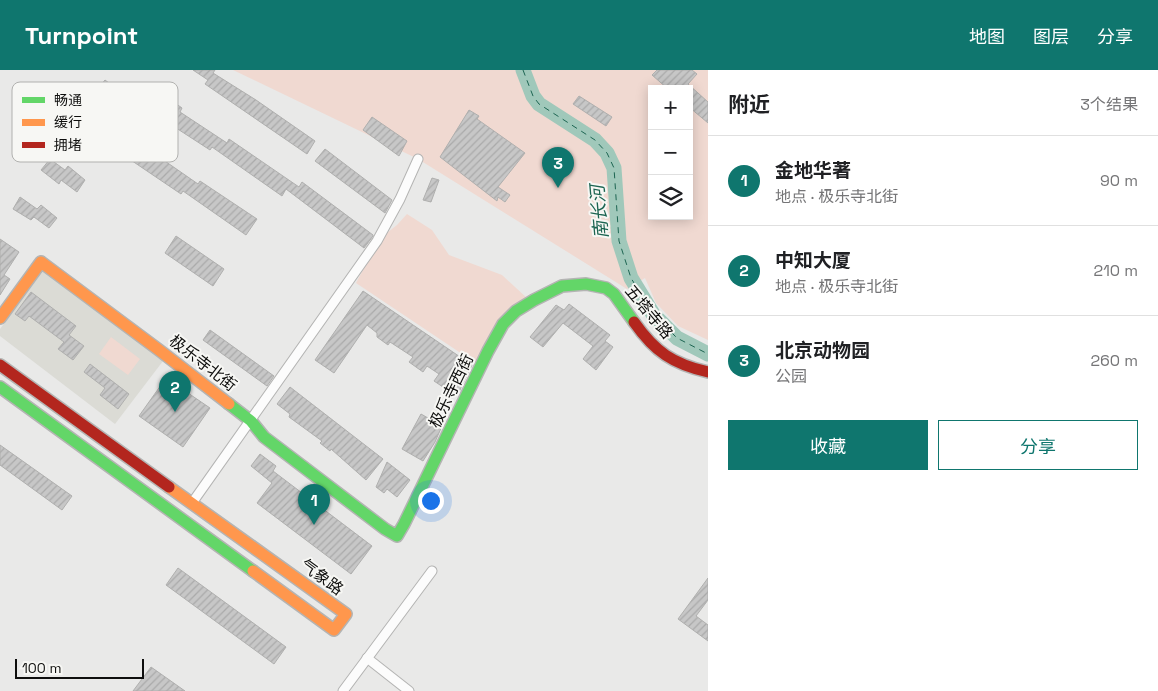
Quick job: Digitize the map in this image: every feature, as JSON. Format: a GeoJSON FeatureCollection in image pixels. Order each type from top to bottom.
{"type":"FeatureCollection","features":[{"type":"Feature","properties":{"kind":"street"},"geometry":{"type":"LineString","coordinates":[[192,503],[377,241],[418,159]]}},
{"type":"Feature","properties":{"kind":"street","name":"极乐寺北街"},"geometry":{"type":"LineString","coordinates":[[0,318],[41,262],[250,421],[264,437],[385,529],[397,536]]}},
{"type":"Feature","properties":{"kind":"street","name":"五塔寺路"},"geometry":{"type":"LineString","coordinates":[[562,286],[586,284],[606,288],[614,294],[654,346],[670,358],[691,368],[708,372]]}},
{"type":"Feature","properties":{"kind":"street","name":"极乐寺西街"},"geometry":{"type":"LineString","coordinates":[[397,536],[503,324],[516,312],[534,300],[562,286]]}},
{"type":"Feature","properties":{"kind":"street","name":"气象路"},"geometry":{"type":"LineString","coordinates":[[0,365],[346,614],[334,630],[0,387]]}},
{"type":"Feature","properties":{"kind":"street"},"geometry":{"type":"LineString","coordinates":[[256,573],[267,558]]}},
{"type":"Feature","properties":{"kind":"street"},"geometry":{"type":"LineString","coordinates":[[343,691],[432,571]]}},
{"type":"Feature","properties":{"kind":"street"},"geometry":{"type":"LineString","coordinates":[[367,658],[410,691]]}},
{"type":"Feature","properties":{"kind":"shaded area"},"geometry":{"type":"Polygon","coordinates":[[[233,70],[708,70],[708,340],[678,326],[656,303],[645,278],[627,289],[418,159],[233,70]]]}},
{"type":"Feature","properties":{"kind":"shaded area"},"geometry":{"type":"Polygon","coordinates":[[[407,214],[432,230],[449,255],[502,275],[528,299],[477,364],[356,283],[383,236],[407,214]]]}},
{"type":"Feature","properties":{"kind":"shaded area"},"geometry":{"type":"Polygon","coordinates":[[[44,270],[163,361],[115,424],[0,336],[0,329],[44,270]]]}},
{"type":"Feature","properties":{"kind":"shaded area"},"geometry":{"type":"Polygon","coordinates":[[[111,337],[140,359],[128,375],[99,354],[111,337]]]}},
{"type":"Feature","properties":{"kind":"building"},"geometry":{"type":"Polygon","coordinates":[[[193,70],[215,70],[213,73],[315,141],[307,154],[205,84],[208,80],[193,70]]]}},
{"type":"Feature","properties":{"kind":"building"},"geometry":{"type":"Polygon","coordinates":[[[657,70],[692,70],[697,74],[689,85],[663,85],[652,75],[657,70]]]}},
{"type":"Feature","properties":{"kind":"building"},"geometry":{"type":"Polygon","coordinates":[[[693,88],[708,102],[708,123],[693,110],[693,88]]]}},
{"type":"Feature","properties":{"kind":"building"},"geometry":{"type":"Polygon","coordinates":[[[579,96],[612,117],[606,126],[573,104],[579,96]]]}},
{"type":"Feature","properties":{"kind":"building"},"geometry":{"type":"Polygon","coordinates":[[[178,105],[182,108],[180,112],[227,143],[229,139],[299,187],[302,182],[373,236],[364,248],[286,189],[282,196],[212,147],[210,150],[178,129],[178,105]]]}},
{"type":"Feature","properties":{"kind":"building"},"geometry":{"type":"Polygon","coordinates":[[[469,110],[479,116],[477,119],[525,153],[498,187],[510,195],[505,202],[498,197],[497,201],[440,157],[469,110]]]}},
{"type":"Feature","properties":{"kind":"building"},"geometry":{"type":"Polygon","coordinates":[[[372,117],[407,141],[399,156],[363,130],[372,117]]]}},
{"type":"Feature","properties":{"kind":"building"},"geometry":{"type":"Polygon","coordinates":[[[325,149],[392,200],[385,213],[315,161],[325,149]]]}},
{"type":"Feature","properties":{"kind":"building"},"geometry":{"type":"Polygon","coordinates":[[[48,162],[54,162],[65,170],[68,166],[85,180],[77,192],[61,180],[59,184],[41,170],[48,162]]]}},
{"type":"Feature","properties":{"kind":"building"},"geometry":{"type":"Polygon","coordinates":[[[134,162],[166,162],[198,184],[200,181],[257,219],[246,235],[183,191],[181,194],[134,162]]]}},
{"type":"Feature","properties":{"kind":"building"},"geometry":{"type":"Polygon","coordinates":[[[432,178],[439,180],[431,202],[423,200],[432,178]]]}},
{"type":"Feature","properties":{"kind":"building"},"geometry":{"type":"Polygon","coordinates":[[[20,197],[37,209],[41,205],[57,218],[49,228],[34,217],[31,220],[13,209],[20,197]]]}},
{"type":"Feature","properties":{"kind":"building"},"geometry":{"type":"Polygon","coordinates":[[[176,236],[224,269],[213,286],[165,253],[176,236]]]}},
{"type":"Feature","properties":{"kind":"building"},"geometry":{"type":"Polygon","coordinates":[[[0,239],[19,252],[4,275],[10,279],[0,295],[0,239]]]}},
{"type":"Feature","properties":{"kind":"building"},"geometry":{"type":"Polygon","coordinates":[[[363,291],[472,365],[459,392],[449,385],[446,389],[434,381],[439,374],[427,366],[423,372],[409,362],[413,357],[390,342],[388,345],[377,337],[377,333],[367,325],[334,373],[315,360],[363,291]]]}},
{"type":"Feature","properties":{"kind":"building"},"geometry":{"type":"Polygon","coordinates":[[[31,292],[76,326],[69,335],[84,346],[73,360],[58,349],[64,342],[29,316],[25,321],[15,314],[31,292]]]}},
{"type":"Feature","properties":{"kind":"building"},"geometry":{"type":"Polygon","coordinates":[[[569,304],[610,335],[605,341],[613,347],[596,370],[583,359],[593,346],[563,323],[543,347],[530,337],[556,305],[564,310],[569,304]]]}},
{"type":"Feature","properties":{"kind":"building"},"geometry":{"type":"Polygon","coordinates":[[[210,330],[274,376],[267,386],[203,340],[210,330]]]}},
{"type":"Feature","properties":{"kind":"building"},"geometry":{"type":"Polygon","coordinates":[[[90,364],[129,394],[118,409],[100,395],[105,388],[84,372],[90,364]]]}},
{"type":"Feature","properties":{"kind":"building"},"geometry":{"type":"Polygon","coordinates":[[[166,378],[210,408],[183,447],[139,416],[166,378]]]}},
{"type":"Feature","properties":{"kind":"building"},"geometry":{"type":"Polygon","coordinates":[[[290,387],[383,459],[366,480],[331,449],[330,451],[320,443],[322,441],[289,417],[290,414],[277,404],[290,387]]]}},
{"type":"Feature","properties":{"kind":"building"},"geometry":{"type":"Polygon","coordinates":[[[421,414],[442,426],[423,461],[402,449],[421,414]]]}},
{"type":"Feature","properties":{"kind":"building"},"geometry":{"type":"Polygon","coordinates":[[[0,445],[72,496],[62,510],[0,465],[0,445]]]}},
{"type":"Feature","properties":{"kind":"building"},"geometry":{"type":"Polygon","coordinates":[[[260,454],[276,466],[273,471],[372,546],[351,574],[257,503],[272,483],[251,466],[260,454]]]}},
{"type":"Feature","properties":{"kind":"building"},"geometry":{"type":"Polygon","coordinates":[[[387,462],[410,480],[397,497],[387,489],[384,493],[376,487],[387,462]]]}},
{"type":"Feature","properties":{"kind":"building"},"geometry":{"type":"Polygon","coordinates":[[[178,568],[286,647],[274,664],[166,585],[178,568]]]}},
{"type":"Feature","properties":{"kind":"building"},"geometry":{"type":"Polygon","coordinates":[[[708,578],[708,600],[696,616],[708,625],[708,641],[678,619],[708,578]]]}},
{"type":"Feature","properties":{"kind":"building"},"geometry":{"type":"Polygon","coordinates":[[[151,667],[185,691],[133,691],[151,667]]]}},
{"type":"Feature","properties":{"kind":"waterway","name":"南长河"},"geometry":{"type":"LineString","coordinates":[[523,70],[533,96],[539,104],[595,140],[607,153],[614,168],[619,241],[631,278],[653,314],[677,338],[708,354]]}},
{"type":"Feature","properties":{"kind":"ferry route"},"geometry":{"type":"LineString","coordinates":[[523,70],[533,96],[539,104],[595,140],[607,153],[614,168],[619,241],[631,278],[653,314],[677,338],[708,354]]}},
{"type":"Feature","properties":{"kind":"traffic: fast"},"geometry":{"type":"LineString","coordinates":[[229,404],[251,421],[264,437],[385,529],[397,536],[488,351],[503,324],[516,311],[562,286],[586,284],[606,288],[614,294],[634,322]]}},
{"type":"Feature","properties":{"kind":"traffic: fast"},"geometry":{"type":"LineString","coordinates":[[0,387],[253,571]]}},
{"type":"Feature","properties":{"kind":"traffic: slow"},"geometry":{"type":"LineString","coordinates":[[0,318],[41,262],[229,404]]}},
{"type":"Feature","properties":{"kind":"traffic: slow"},"geometry":{"type":"LineString","coordinates":[[169,487],[346,614],[334,630],[253,571]]}},
{"type":"Feature","properties":{"kind":"traffic: jam"},"geometry":{"type":"LineString","coordinates":[[634,322],[657,349],[675,361],[708,372]]}},
{"type":"Feature","properties":{"kind":"traffic: jam"},"geometry":{"type":"LineString","coordinates":[[0,365],[169,487]]}},
{"type":"Feature","properties":{"kind":"place","name":"北京动物园"},"geometry":{"type":"Point","coordinates":[558,188]}},
{"type":"Feature","properties":{"kind":"place","name":"中知大厦"},"geometry":{"type":"Point","coordinates":[175,412]}},
{"type":"Feature","properties":{"kind":"place","name":"金地华著"},"geometry":{"type":"Point","coordinates":[314,525]}}]}
